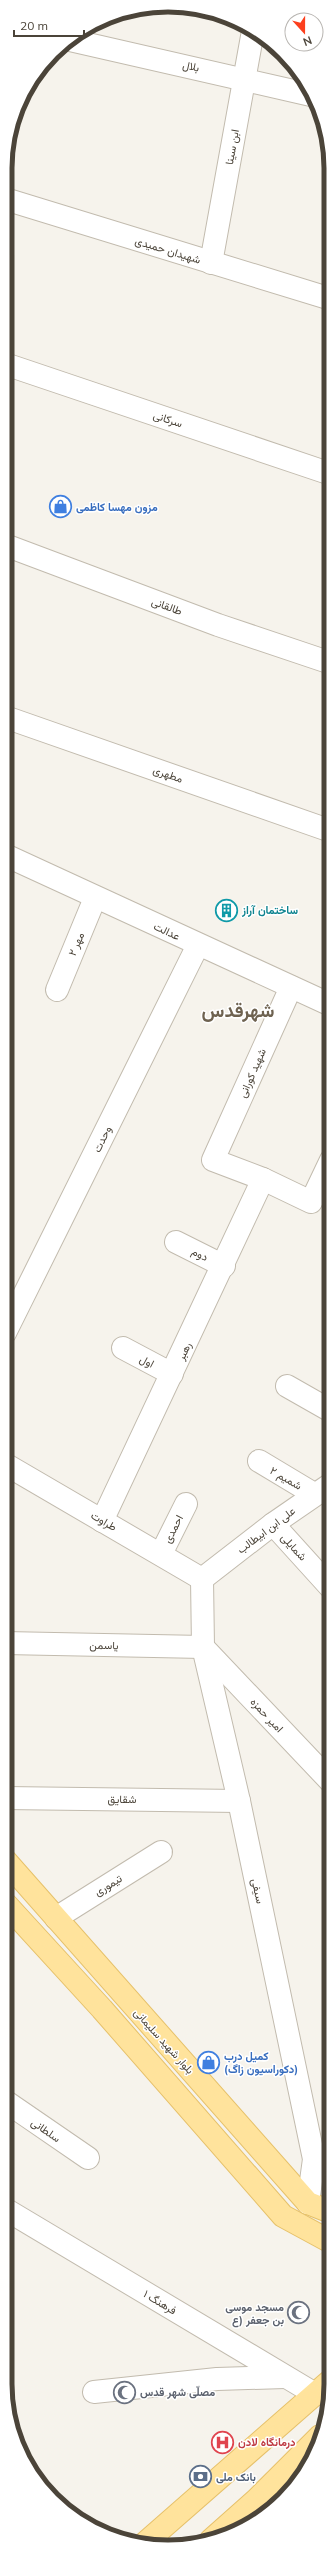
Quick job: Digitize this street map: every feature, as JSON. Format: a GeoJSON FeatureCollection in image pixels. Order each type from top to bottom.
{"type":"FeatureCollection","features":[{"type":"Feature","properties":{"kind":"main road","name":"بلوار شهید سلیمانی"},"geometry":{"type":"LineString","coordinates":[[12,1868],[308,2203],[324,2209]]}},
{"type":"Feature","properties":{"kind":"main road"},"geometry":{"type":"LineString","coordinates":[[12,1911],[108,2015],[283,2216],[324,2238]]}},
{"type":"Feature","properties":{"kind":"main road"},"geometry":{"type":"LineString","coordinates":[[149,2539],[323,2387]]}},
{"type":"Feature","properties":{"kind":"main road"},"geometry":{"type":"LineString","coordinates":[[229,2528],[254,2510],[311,2446]]}},
{"type":"Feature","properties":{"kind":"street","name":"ابن سینا"},"geometry":{"type":"LineString","coordinates":[[211,263],[252,36]]}},
{"type":"Feature","properties":{"kind":"street","name":"بلال"},"geometry":{"type":"LineString","coordinates":[[76,41],[244,78],[305,93]]}},
{"type":"Feature","properties":{"kind":"street","name":"شهیدان حمیدی"},"geometry":{"type":"LineString","coordinates":[[12,201],[324,297]]}},
{"type":"Feature","properties":{"kind":"street","name":"سرکانی"},"geometry":{"type":"LineString","coordinates":[[12,366],[324,472]]}},
{"type":"Feature","properties":{"kind":"street","name":"طالقانی"},"geometry":{"type":"LineString","coordinates":[[12,548],[218,625],[324,661]]}},
{"type":"Feature","properties":{"kind":"street","name":"مطهری"},"geometry":{"type":"LineString","coordinates":[[12,719],[324,829]]}},
{"type":"Feature","properties":{"kind":"street","name":"عدالت"},"geometry":{"type":"LineString","coordinates":[[12,863],[96,898],[198,946],[324,1002]]}},
{"type":"Feature","properties":{"kind":"street","name":"مهر ۲"},"geometry":{"type":"LineString","coordinates":[[57,990],[96,898]]}},
{"type":"Feature","properties":{"kind":"street","name":"وحدت"},"geometry":{"type":"LineString","coordinates":[[12,1319],[198,946]]}},
{"type":"Feature","properties":{"kind":"street","name":"شهید کورانی"},"geometry":{"type":"LineString","coordinates":[[263,1180],[213,1160],[290,987]]}},
{"type":"Feature","properties":{"kind":"street"},"geometry":{"type":"LineString","coordinates":[[263,1180],[311,1202],[324,1175]]}},
{"type":"Feature","properties":{"kind":"street","name":"رهبر"},"geometry":{"type":"LineString","coordinates":[[102,1521],[224,1266],[263,1180]]}},
{"type":"Feature","properties":{"kind":"street","name":"دوم"},"geometry":{"type":"LineString","coordinates":[[176,1242],[224,1266]]}},
{"type":"Feature","properties":{"kind":"street","name":"اول"},"geometry":{"type":"LineString","coordinates":[[123,1348],[172,1374]]}},
{"type":"Feature","properties":{"kind":"street"},"geometry":{"type":"LineString","coordinates":[[287,1386],[324,1407]]}},
{"type":"Feature","properties":{"kind":"street","name":"شمیم ۲"},"geometry":{"type":"LineString","coordinates":[[259,1462],[322,1489]]}},
{"type":"Feature","properties":{"kind":"street","name":"طراوت"},"geometry":{"type":"LineString","coordinates":[[12,1468],[202,1579]]}},
{"type":"Feature","properties":{"kind":"street","name":"علی ابن ابیطالب"},"geometry":{"type":"LineString","coordinates":[[202,1579],[273,1524],[322,1489]]}},
{"type":"Feature","properties":{"kind":"street","name":"احمدی"},"geometry":{"type":"LineString","coordinates":[[161,1554],[186,1504]]}},
{"type":"Feature","properties":{"kind":"street","name":"شمایلی"},"geometry":{"type":"LineString","coordinates":[[273,1524],[324,1580]]}},
{"type":"Feature","properties":{"kind":"street","name":"سیفی"},"geometry":{"type":"LineString","coordinates":[[202,1579],[203,1647],[239,1801],[314,2159],[308,2203]]}},
{"type":"Feature","properties":{"kind":"street","name":"یاسمن"},"geometry":{"type":"LineString","coordinates":[[12,1643],[203,1647]]}},
{"type":"Feature","properties":{"kind":"street","name":"امیر حمزه"},"geometry":{"type":"LineString","coordinates":[[203,1647],[324,1775]]}},
{"type":"Feature","properties":{"kind":"street","name":"شقایق"},"geometry":{"type":"LineString","coordinates":[[12,1798],[239,1801]]}},
{"type":"Feature","properties":{"kind":"street","name":"تیموری"},"geometry":{"type":"LineString","coordinates":[[56,1918],[161,1852]]}},
{"type":"Feature","properties":{"kind":"street","name":"سلطانی"},"geometry":{"type":"LineString","coordinates":[[12,2106],[88,2158]]}},
{"type":"Feature","properties":{"kind":"street","name":"فرهنگ ۱"},"geometry":{"type":"LineString","coordinates":[[12,2213],[285,2377],[323,2387]]}},
{"type":"Feature","properties":{"kind":"street"},"geometry":{"type":"LineString","coordinates":[[94,2392],[217,2379],[285,2377]]}},
{"type":"Feature","properties":{"kind":"place","name":"مزون مهسا کاظمی"},"geometry":{"type":"Point","coordinates":[60,507]}},
{"type":"Feature","properties":{"kind":"place","name":"ساختمان آراز"},"geometry":{"type":"Point","coordinates":[227,910]}},
{"type":"Feature","properties":{"kind":"place","name":"کمیل درب (دکوراسیون زاگ)"},"geometry":{"type":"Point","coordinates":[209,2062]}},
{"type":"Feature","properties":{"kind":"place","name":"مسجد موسی بن جعفر (ع"},"geometry":{"type":"Point","coordinates":[299,2313]}},
{"type":"Feature","properties":{"kind":"place","name":"مصلّی شهر قدس"},"geometry":{"type":"Point","coordinates":[125,2392]}},
{"type":"Feature","properties":{"kind":"place","name":"درمانگاه لادن"},"geometry":{"type":"Point","coordinates":[223,2442]}},
{"type":"Feature","properties":{"kind":"place","name":"بانک ملی"},"geometry":{"type":"Point","coordinates":[200,2477]}},
{"type":"Feature","properties":{"kind":"district","name":"شهرقدس"},"geometry":{"type":"Point","coordinates":[238,1010]}}]}
